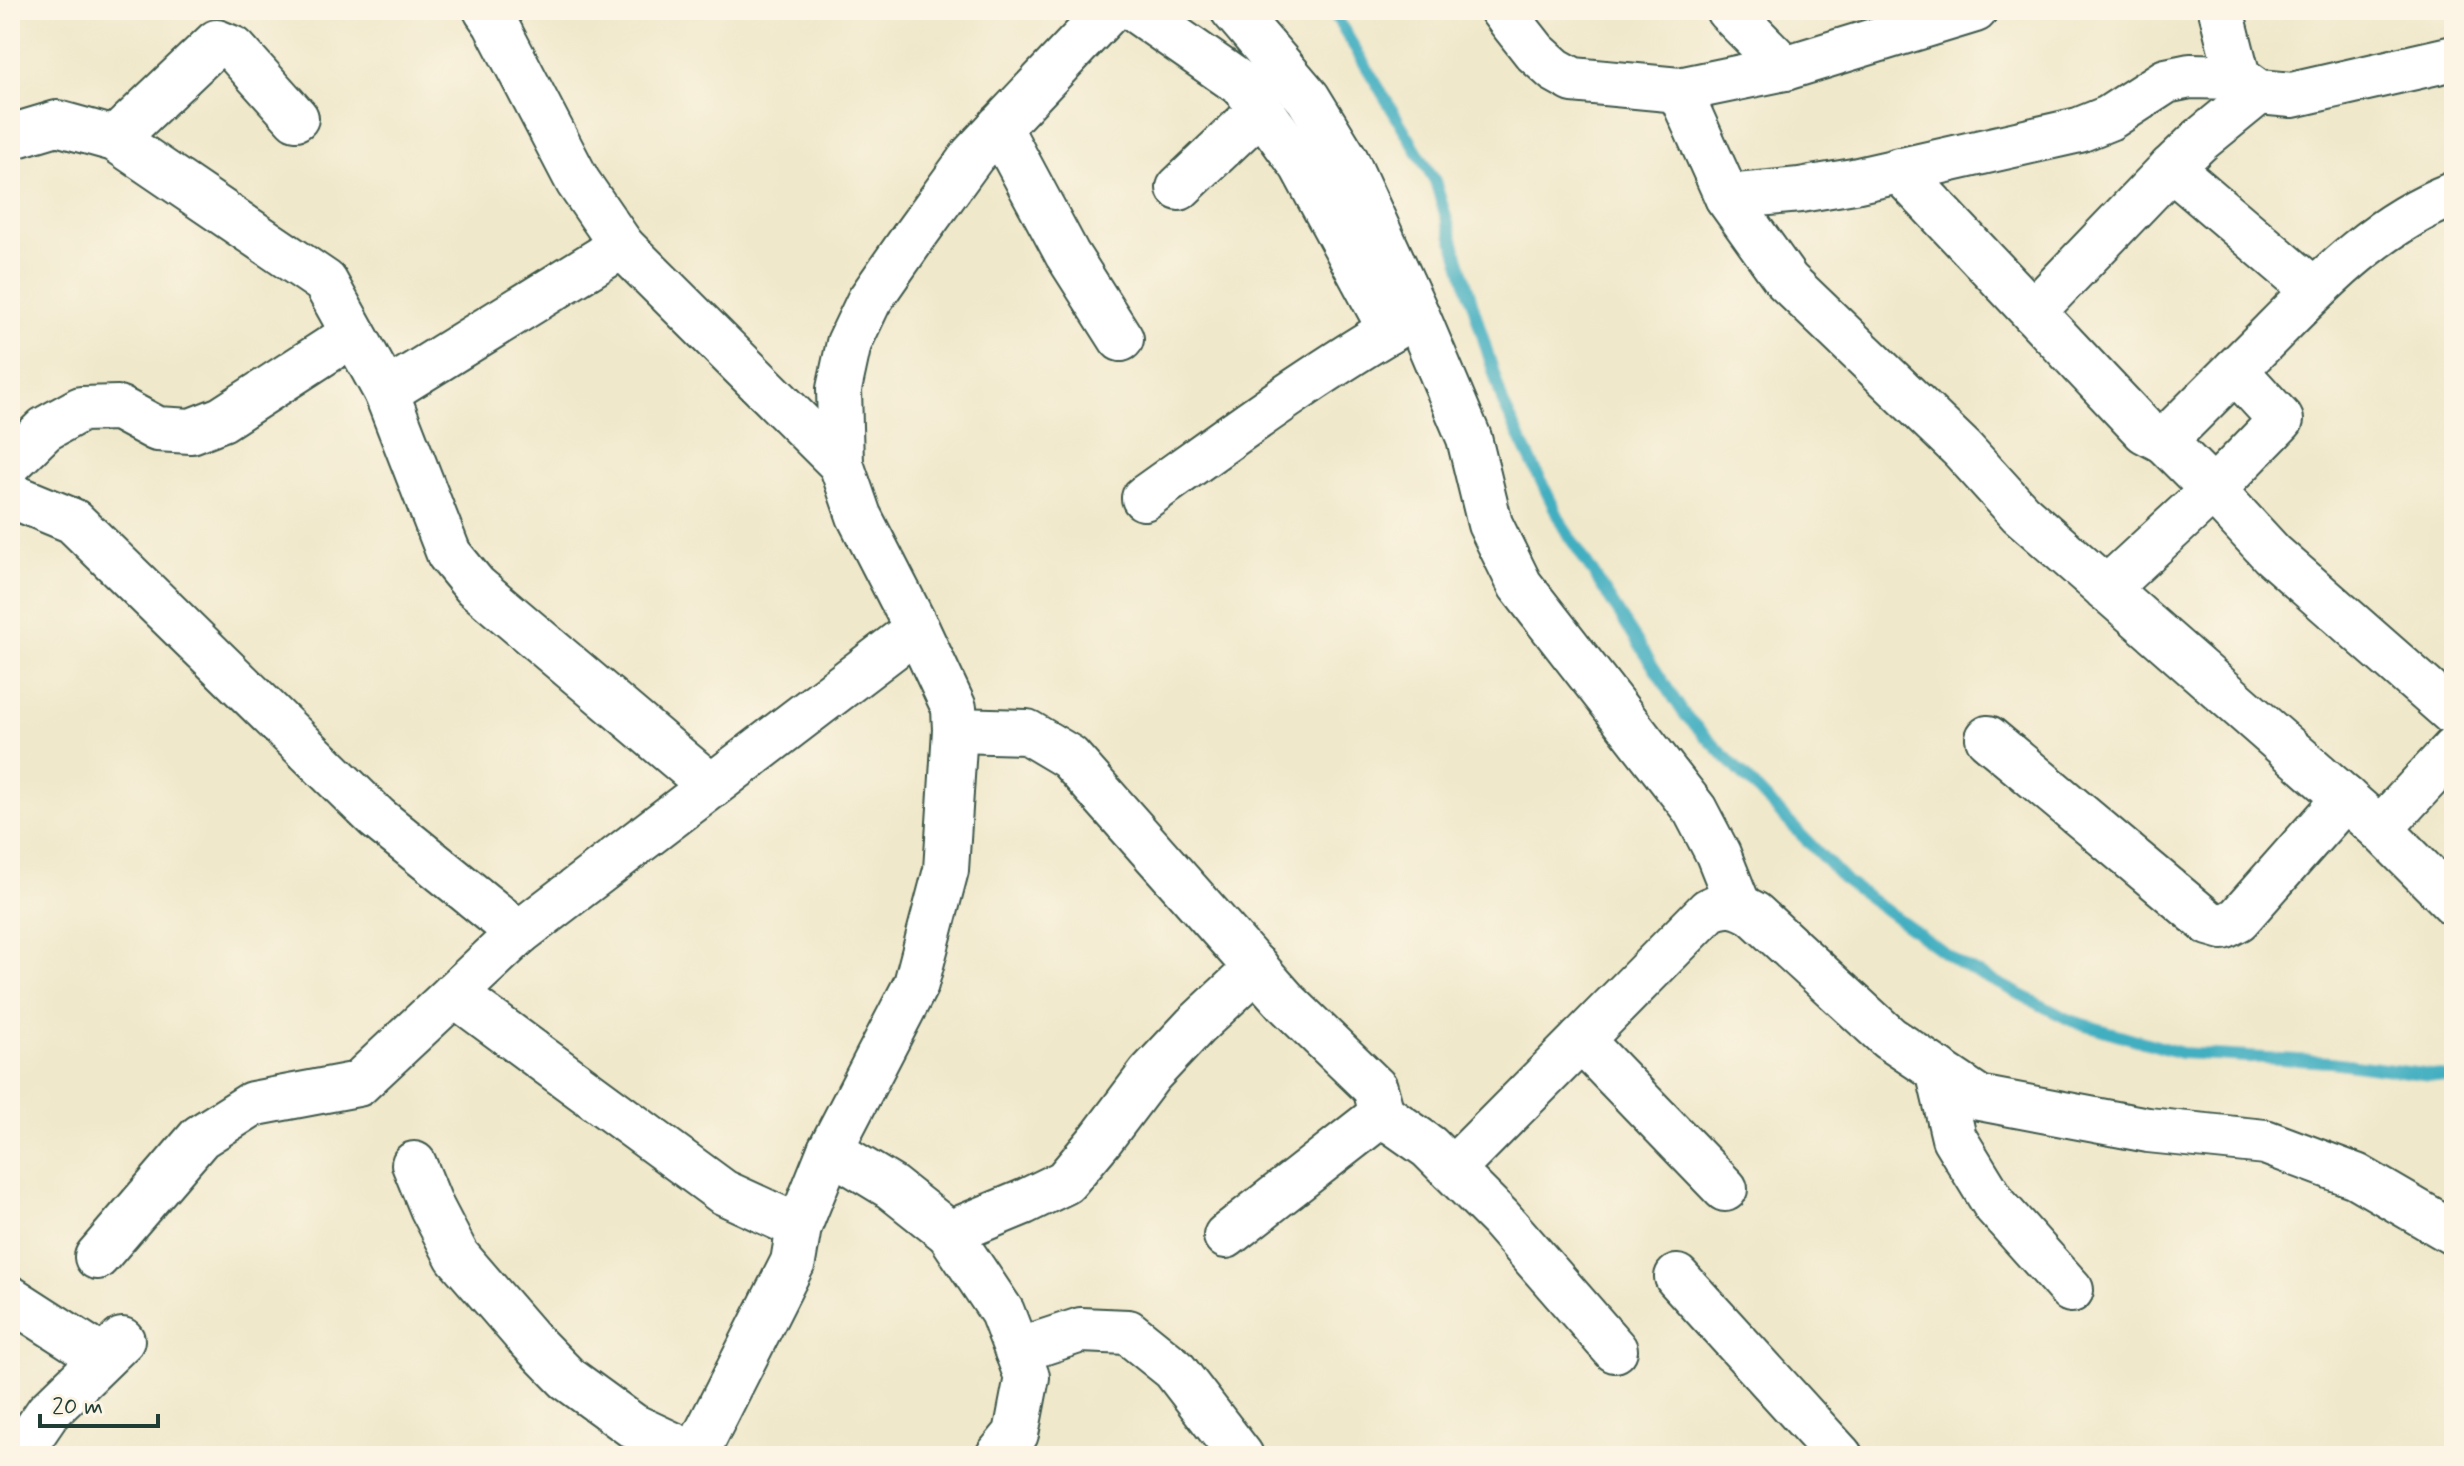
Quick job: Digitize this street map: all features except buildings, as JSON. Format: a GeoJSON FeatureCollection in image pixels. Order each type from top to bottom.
{"type":"FeatureCollection","features":[{"type":"Feature","properties":{"kind":"street"},"geometry":{"type":"LineString","coordinates":[[486,10],[578,182],[622,246],[841,464]]}},
{"type":"Feature","properties":{"kind":"street"},"geometry":{"type":"LineString","coordinates":[[414,1164],[457,1256],[527,1337],[567,1378],[633,1426],[695,1455],[793,1262],[799,1227],[830,1150],[916,984],[946,870],[954,708],[859,516],[841,464],[839,389],[849,343],[869,301],[973,155],[1110,10]]}},
{"type":"Feature","properties":{"kind":"street"},"geometry":{"type":"LineString","coordinates":[[1135,10],[1244,86],[1302,166],[1383,316],[1402,323]]}},
{"type":"Feature","properties":{"kind":"street"},"geometry":{"type":"LineString","coordinates":[[1233,10],[1308,98],[1346,160],[1402,323],[1469,438],[1490,524],[1520,585],[1695,810],[1718,854],[1738,904]]}},
{"type":"Feature","properties":{"kind":"street"},"geometry":{"type":"LineString","coordinates":[[1502,10],[1535,52],[1555,70],[1573,80],[1679,90],[1785,68],[1975,10]]}},
{"type":"Feature","properties":{"kind":"street"},"geometry":{"type":"LineString","coordinates":[[1728,10],[1785,68]]}},
{"type":"Feature","properties":{"kind":"street"},"geometry":{"type":"LineString","coordinates":[[2221,10],[2249,84]]}},
{"type":"Feature","properties":{"kind":"street"},"geometry":{"type":"LineString","coordinates":[[115,139],[217,42],[234,49],[296,118]]}},
{"type":"Feature","properties":{"kind":"street"},"geometry":{"type":"LineString","coordinates":[[1727,197],[1854,181],[2079,130],[2109,118],[2166,81],[2190,76],[2304,94],[2454,58]]}},
{"type":"Feature","properties":{"kind":"street"},"geometry":{"type":"LineString","coordinates":[[2033,312],[2199,141],[2249,84]]}},
{"type":"Feature","properties":{"kind":"street"},"geometry":{"type":"LineString","coordinates":[[1679,90],[1727,197],[1787,281],[1962,449],[2020,513],[2380,829],[2454,903]]}},
{"type":"Feature","properties":{"kind":"street"},"geometry":{"type":"LineString","coordinates":[[1179,188],[1261,110]]}},
{"type":"Feature","properties":{"kind":"street"},"geometry":{"type":"LineString","coordinates":[[10,137],[57,123],[115,139],[325,282],[386,392],[449,554],[475,586],[711,786]]}},
{"type":"Feature","properties":{"kind":"street"},"geometry":{"type":"LineString","coordinates":[[999,127],[1067,254],[1121,339]]}},
{"type":"Feature","properties":{"kind":"street"},"geometry":{"type":"LineString","coordinates":[[2171,168],[2314,290]]}},
{"type":"Feature","properties":{"kind":"street"},"geometry":{"type":"LineString","coordinates":[[1899,170],[2145,431],[2164,441],[2272,554],[2454,714]]}},
{"type":"Feature","properties":{"kind":"street"},"geometry":{"type":"LineString","coordinates":[[2164,441],[2314,290],[2390,225],[2423,206],[2454,194]]}},
{"type":"Feature","properties":{"kind":"street"},"geometry":{"type":"LineString","coordinates":[[386,392],[622,246]]}},
{"type":"Feature","properties":{"kind":"street"},"geometry":{"type":"LineString","coordinates":[[1144,498],[1248,424],[1402,323]]}},
{"type":"Feature","properties":{"kind":"street"},"geometry":{"type":"LineString","coordinates":[[10,463],[45,429],[81,409],[118,408],[157,429],[191,431],[222,419],[353,334]]}},
{"type":"Feature","properties":{"kind":"street"},"geometry":{"type":"LineString","coordinates":[[2106,589],[2213,490],[2281,420],[2235,370]]}},
{"type":"Feature","properties":{"kind":"street"},"geometry":{"type":"LineString","coordinates":[[10,495],[73,521],[377,818],[519,933]]}},
{"type":"Feature","properties":{"kind":"street"},"geometry":{"type":"LineString","coordinates":[[97,1257],[200,1137],[252,1104],[358,1084],[519,933],[917,629]]}},
{"type":"Feature","properties":{"kind":"street"},"geometry":{"type":"LineString","coordinates":[[955,730],[1027,732],[1069,757],[1286,1002],[1375,1088],[1382,1114],[1429,1147],[1500,1218],[1615,1350]]}},
{"type":"Feature","properties":{"kind":"street"},"geometry":{"type":"LineString","coordinates":[[1988,738],[2209,923],[2223,927],[2238,919],[2345,798]]}},
{"type":"Feature","properties":{"kind":"street"},"geometry":{"type":"LineString","coordinates":[[2380,829],[2454,749]]}},
{"type":"Feature","properties":{"kind":"street"},"geometry":{"type":"LineString","coordinates":[[1452,1170],[1709,910],[1721,904],[1738,904],[1754,914],[1889,1038],[1979,1098],[2148,1130],[2265,1142],[2356,1176],[2454,1233]]}},
{"type":"Feature","properties":{"kind":"street"},"geometry":{"type":"LineString","coordinates":[[949,1233],[1065,1182],[1150,1074],[1195,1026],[1257,968]]}},
{"type":"Feature","properties":{"kind":"street"},"geometry":{"type":"LineString","coordinates":[[454,994],[723,1192],[799,1227]]}},
{"type":"Feature","properties":{"kind":"street"},"geometry":{"type":"LineString","coordinates":[[1581,1040],[1725,1189]]}},
{"type":"Feature","properties":{"kind":"street"},"geometry":{"type":"LineString","coordinates":[[1938,1070],[1954,1138],[1970,1165],[1995,1205],[2071,1290]]}},
{"type":"Feature","properties":{"kind":"street"},"geometry":{"type":"LineString","coordinates":[[1226,1236],[1382,1114]]}},
{"type":"Feature","properties":{"kind":"street"},"geometry":{"type":"LineString","coordinates":[[830,1150],[891,1187],[949,1233],[1002,1312],[1027,1377],[1016,1434],[998,1456]]}},
{"type":"Feature","properties":{"kind":"street"},"geometry":{"type":"LineString","coordinates":[[1677,1277],[1840,1456]]}},
{"type":"Feature","properties":{"kind":"street"},"geometry":{"type":"LineString","coordinates":[[10,1298],[112,1349],[48,1412],[18,1456]]}},
{"type":"Feature","properties":{"kind":"street"},"geometry":{"type":"LineString","coordinates":[[1017,1351],[1081,1330],[1128,1332],[1174,1369],[1241,1456]]}},
{"type":"Feature","properties":{"kind":"waterway"},"geometry":{"type":"LineString","coordinates":[[1332,10],[1435,181],[1503,403],[1564,528],[1684,714],[1847,882],[1960,964],[2072,1021],[2181,1053],[2331,1062],[2454,1078]]}}]}
